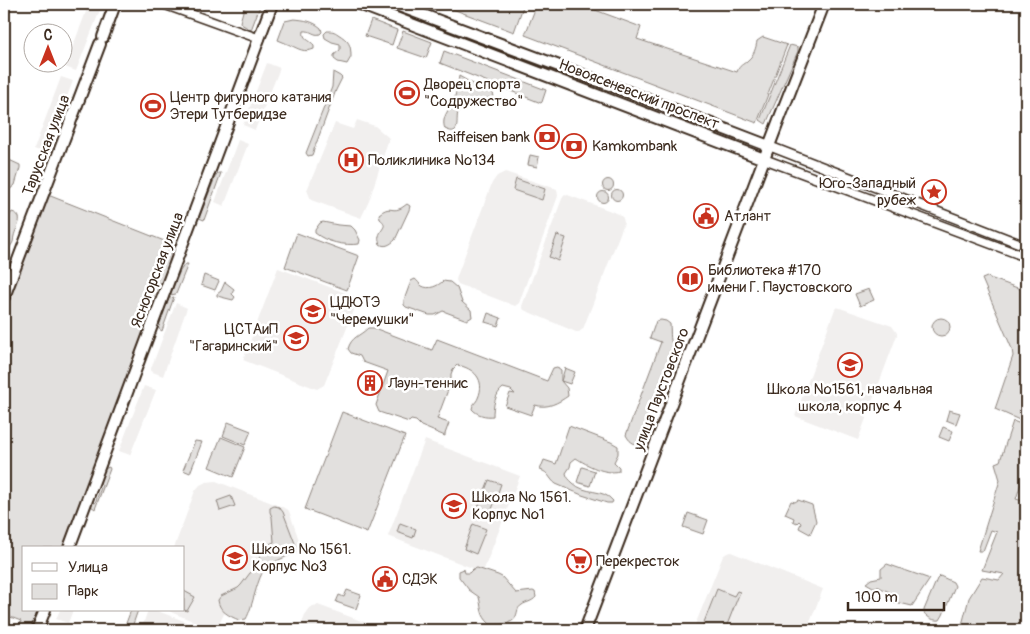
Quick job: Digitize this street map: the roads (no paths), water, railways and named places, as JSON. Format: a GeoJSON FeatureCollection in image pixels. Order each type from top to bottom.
{"type":"FeatureCollection","features":[{"type":"Feature","properties":{"kind":"main road","name":"Тарусская улица"},"geometry":{"type":"LineString","coordinates":[[4,297],[115,4]]}},
{"type":"Feature","properties":{"kind":"main road","name":"Ясногорская улица"},"geometry":{"type":"LineString","coordinates":[[70,546],[272,4]]}},
{"type":"Feature","properties":{"kind":"main road","name":"Новоясеневский проспект"},"geometry":{"type":"LineString","coordinates":[[358,4],[764,158]]}},
{"type":"Feature","properties":{"kind":"main road","name":"Новоясеневский проспект"},"geometry":{"type":"LineString","coordinates":[[394,4],[769,146]]}},
{"type":"Feature","properties":{"kind":"main road","name":"улица Паустовского"},"geometry":{"type":"LineString","coordinates":[[585,630],[824,4]]}},
{"type":"Feature","properties":{"kind":"main road"},"geometry":{"type":"LineString","coordinates":[[37,630],[44,612]]}},
{"type":"Feature","properties":{"kind":"street"},"geometry":{"type":"LineString","coordinates":[[163,4],[260,39]]}},
{"type":"Feature","properties":{"kind":"street","name":"Новоясеневский проспект"},"geometry":{"type":"LineString","coordinates":[[769,146],[1026,246]]}},
{"type":"Feature","properties":{"kind":"street","name":"Новоясеневский проспект"},"geometry":{"type":"LineString","coordinates":[[764,158],[1026,257]]}},
{"type":"Feature","properties":{"kind":"street"},"geometry":{"type":"LineString","coordinates":[[909,213],[913,213],[916,210],[916,205],[913,202]]}},
{"type":"Feature","properties":{"kind":"street"},"geometry":{"type":"LineString","coordinates":[[948,228],[944,225],[944,220],[951,217]]}},
{"type":"Feature","properties":{"kind":"place","name":"Дворец спорта \"Содружество\""},"geometry":{"type":"Point","coordinates":[407,93]}},
{"type":"Feature","properties":{"kind":"place","name":"Центр фигурного катания Этери Тутберидзе"},"geometry":{"type":"Point","coordinates":[153,106]}},
{"type":"Feature","properties":{"kind":"place","name":"Raiffeisen bank"},"geometry":{"type":"Point","coordinates":[547,137]}},
{"type":"Feature","properties":{"kind":"place","name":"Kamkombank"},"geometry":{"type":"Point","coordinates":[574,146]}},
{"type":"Feature","properties":{"kind":"place","name":"Поликлиника №134"},"geometry":{"type":"Point","coordinates":[351,160]}},
{"type":"Feature","properties":{"kind":"place","name":"Юго-Западный рубеж"},"geometry":{"type":"Point","coordinates":[934,192]}},
{"type":"Feature","properties":{"kind":"place","name":"Атлант"},"geometry":{"type":"Point","coordinates":[706,216]}},
{"type":"Feature","properties":{"kind":"place","name":"Библиотека #170 имени Г. Паустовского"},"geometry":{"type":"Point","coordinates":[690,279]}},
{"type":"Feature","properties":{"kind":"place","name":"ЦДЮТЭ \"Черемушки\""},"geometry":{"type":"Point","coordinates":[313,311]}},
{"type":"Feature","properties":{"kind":"place","name":"ЦСТАиП \"Гагаринский\""},"geometry":{"type":"Point","coordinates":[296,338]}},
{"type":"Feature","properties":{"kind":"place","name":"Школа №1561, начальная школа, корпус 4"},"geometry":{"type":"Point","coordinates":[850,365]}},
{"type":"Feature","properties":{"kind":"place","name":"Лаун-теннис"},"geometry":{"type":"Point","coordinates":[370,383]}},
{"type":"Feature","properties":{"kind":"place","name":"Школа № 1561. Корпус №1"},"geometry":{"type":"Point","coordinates":[454,506]}},
{"type":"Feature","properties":{"kind":"place","name":"Школа № 1561. Корпус №3"},"geometry":{"type":"Point","coordinates":[235,558]}},
{"type":"Feature","properties":{"kind":"place","name":"Перекресток"},"geometry":{"type":"Point","coordinates":[579,561]}},
{"type":"Feature","properties":{"kind":"place","name":"СДЭК"},"geometry":{"type":"Point","coordinates":[385,579]}}]}
